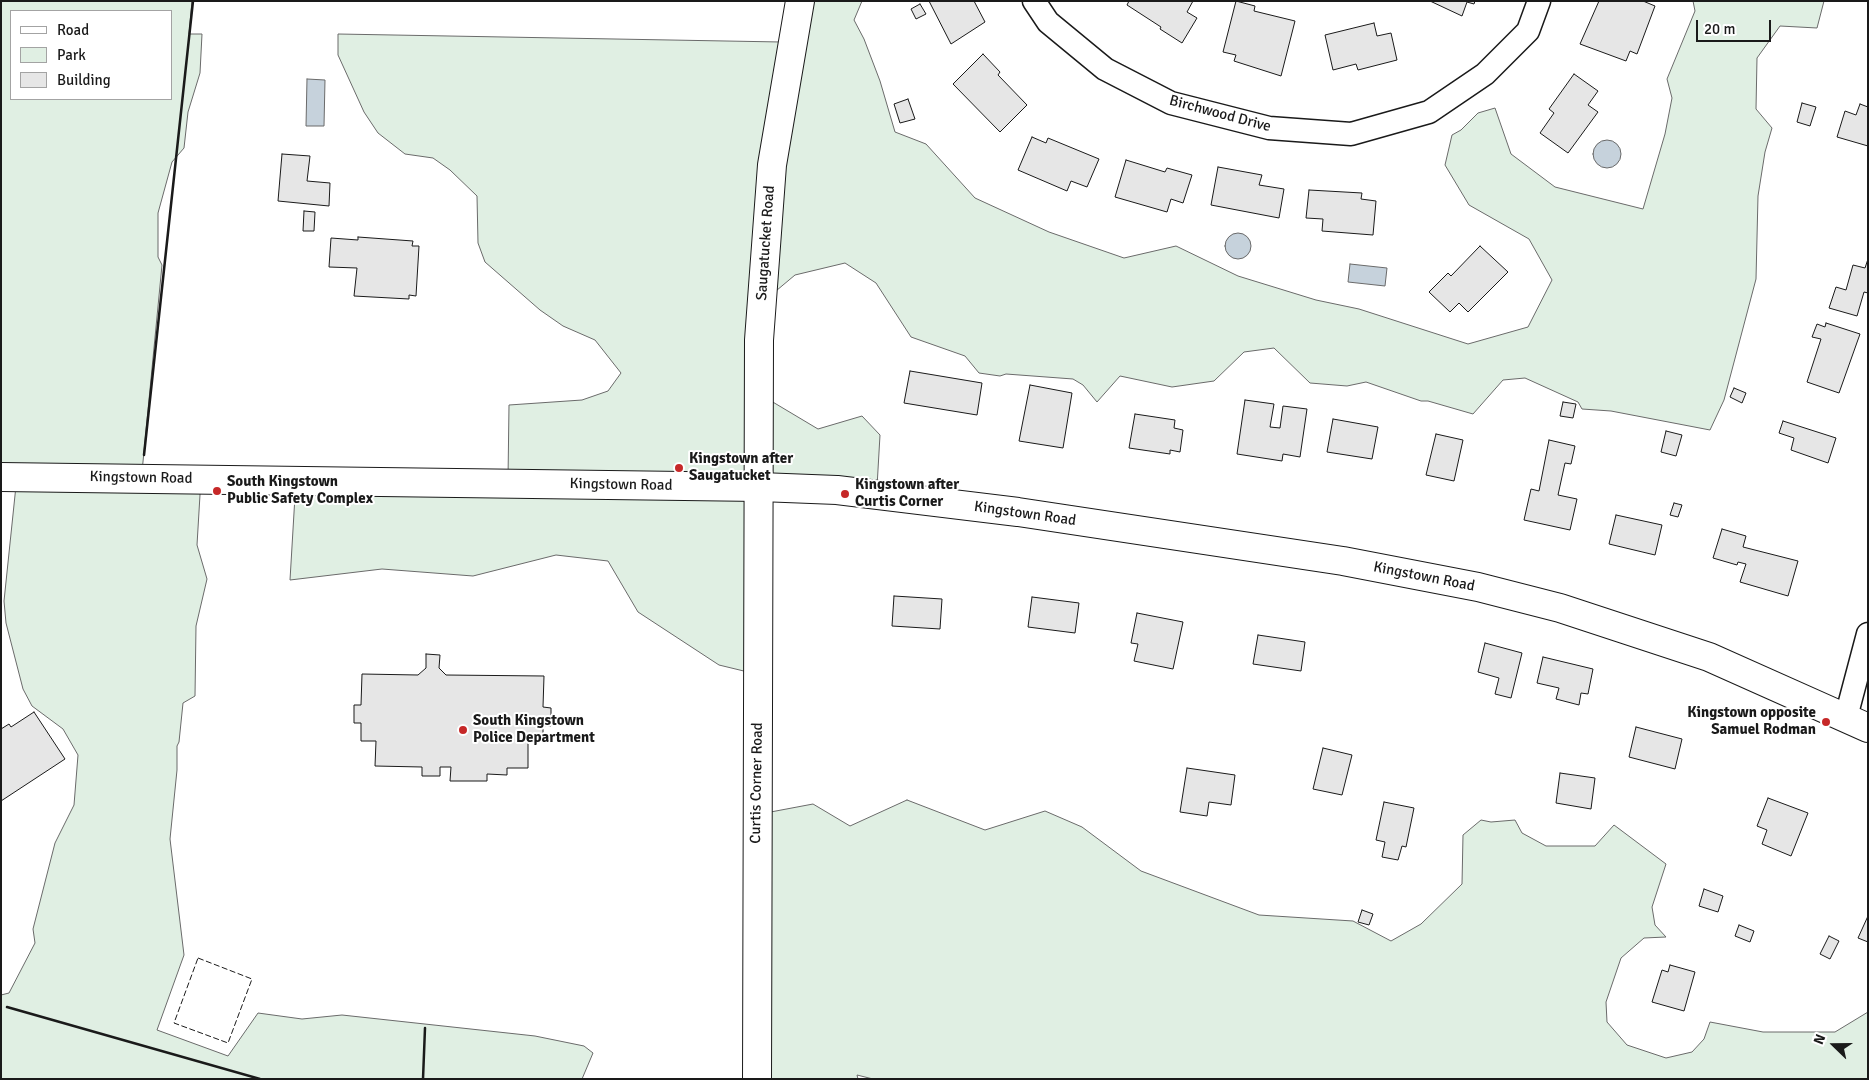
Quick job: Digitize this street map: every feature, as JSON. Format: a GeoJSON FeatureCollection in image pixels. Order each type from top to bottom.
{"type":"FeatureCollection","features":[{"type":"Feature","properties":{"kind":"main road","name":"Saugatucket Road"},"geometry":{"type":"LineString","coordinates":[[760,487],[759,340],[772,165],[800,1]]}},
{"type":"Feature","properties":{"kind":"main road","name":"Kingstown Road"},"geometry":{"type":"LineString","coordinates":[[1,476],[760,487],[837,490],[1018,512],[1343,561],[1478,587],[1614,624],[1709,657],[1857,723]]}},
{"type":"Feature","properties":{"kind":"main road","name":"Curtis Corner Road"},"geometry":{"type":"LineString","coordinates":[[757,1079],[756,844],[760,487]]}},
{"type":"Feature","properties":{"kind":"street","name":"Birchwood Drive"},"geometry":{"type":"LineString","coordinates":[[1034,1],[1048,22],[1105,69],[1171,103],[1270,128],[1351,134],[1429,112],[1485,74],[1528,31],[1539,1]]}},
{"type":"Feature","properties":{"kind":"street"},"geometry":{"type":"LineString","coordinates":[[1857,723],[1868,634]]}},
{"type":"Feature","properties":{"kind":"green space"},"geometry":{"type":"Polygon","coordinates":[[[1,1],[192,1],[189,34],[202,34],[200,73],[188,112],[184,148],[172,162],[158,213],[158,257],[162,265],[142,472],[201,478],[197,545],[207,579],[196,626],[195,696],[183,703],[177,746],[177,770],[170,839],[184,955],[157,1030],[228,1056],[258,1013],[302,1019],[342,1015],[535,1036],[584,1046],[593,1053],[582,1079],[1,1079],[1,995],[9,993],[35,943],[33,929],[55,843],[74,805],[78,755],[63,729],[32,706],[23,689],[6,623],[4,601],[17,476],[1,473],[1,1]]]}},
{"type":"Feature","properties":{"kind":"green space"},"geometry":{"type":"Polygon","coordinates":[[[790,1],[862,1],[854,20],[864,39],[880,81],[895,132],[926,144],[975,198],[1049,232],[1124,258],[1176,246],[1238,276],[1316,300],[1359,309],[1468,344],[1528,327],[1552,280],[1529,239],[1469,205],[1445,165],[1452,135],[1461,130],[1478,113],[1495,108],[1511,154],[1555,187],[1643,209],[1665,134],[1672,98],[1667,79],[1695,11],[1693,1],[1824,1],[1817,28],[1780,26],[1757,58],[1756,109],[1772,128],[1765,152],[1758,196],[1756,279],[1724,400],[1710,430],[1611,411],[1582,409],[1578,402],[1525,378],[1503,380],[1473,414],[1428,401],[1421,401],[1366,382],[1347,386],[1310,383],[1274,348],[1244,352],[1214,381],[1172,387],[1120,376],[1097,402],[1083,385],[1073,379],[1006,374],[1000,376],[979,373],[965,356],[911,337],[876,283],[845,263],[795,275],[758,306],[756,392],[818,429],[862,416],[880,435],[877,487],[768,486],[752,673],[719,665],[638,612],[608,561],[556,555],[473,576],[382,569],[290,580],[296,479],[508,479],[509,405],[582,400],[608,391],[621,373],[595,340],[563,326],[540,310],[485,262],[478,243],[477,196],[450,170],[433,158],[405,154],[378,133],[364,112],[338,55],[338,34],[781,42],[790,1]]]}},
{"type":"Feature","properties":{"kind":"green space"},"geometry":{"type":"Polygon","coordinates":[[[907,800],[985,830],[1045,811],[1082,827],[1141,871],[1259,915],[1353,921],[1391,941],[1421,924],[1462,884],[1463,835],[1481,820],[1491,822],[1515,820],[1522,833],[1546,846],[1595,846],[1614,825],[1666,864],[1652,907],[1655,925],[1666,937],[1644,938],[1621,958],[1606,1002],[1607,1022],[1627,1045],[1666,1058],[1692,1052],[1704,1039],[1710,1022],[1763,1032],[1835,1032],[1868,1012],[1868,1079],[873,1079],[857,1075],[858,1079],[753,1079],[760,814],[813,804],[850,826],[907,800]]]}},
{"type":"Feature","properties":{"kind":"shaded area"},"geometry":{"type":"Polygon","coordinates":[[[307,79],[325,80],[324,126],[306,126],[307,79]]]}},
{"type":"Feature","properties":{"kind":"shaded area"},"geometry":{"type":"Polygon","coordinates":[[[1607,140],[1617,144],[1621,154],[1617,164],[1607,168],[1597,164],[1593,154],[1597,144],[1607,140]]]}},
{"type":"Feature","properties":{"kind":"shaded area"},"geometry":{"type":"Polygon","coordinates":[[[1238,233],[1248,236],[1251,246],[1248,256],[1238,259],[1228,256],[1225,246],[1228,236],[1238,233]]]}},
{"type":"Feature","properties":{"kind":"shaded area"},"geometry":{"type":"Polygon","coordinates":[[[1350,264],[1387,268],[1385,286],[1348,282],[1350,264]]]}},
{"type":"Feature","properties":{"kind":"building"},"geometry":{"type":"Polygon","coordinates":[[[929,1],[974,1],[985,22],[951,44],[929,1]]]}},
{"type":"Feature","properties":{"kind":"building"},"geometry":{"type":"Polygon","coordinates":[[[1129,1],[1193,1],[1187,12],[1197,18],[1182,43],[1127,5],[1129,1]]]}},
{"type":"Feature","properties":{"kind":"building"},"geometry":{"type":"Polygon","coordinates":[[[1236,1],[1255,6],[1254,11],[1295,21],[1281,76],[1234,61],[1236,55],[1223,52],[1236,1]]]}},
{"type":"Feature","properties":{"kind":"building"},"geometry":{"type":"Polygon","coordinates":[[[1430,1],[1475,1],[1474,4],[1467,2],[1462,16],[1430,1]]]}},
{"type":"Feature","properties":{"kind":"building"},"geometry":{"type":"Polygon","coordinates":[[[1599,1],[1643,1],[1655,6],[1637,54],[1630,51],[1626,61],[1580,44],[1599,1]]]}},
{"type":"Feature","properties":{"kind":"building"},"geometry":{"type":"Polygon","coordinates":[[[920,4],[926,14],[916,19],[911,9],[920,4]]]}},
{"type":"Feature","properties":{"kind":"building"},"geometry":{"type":"Polygon","coordinates":[[[1374,23],[1377,36],[1391,33],[1397,60],[1358,70],[1356,64],[1333,70],[1325,35],[1374,23]]]}},
{"type":"Feature","properties":{"kind":"building"},"geometry":{"type":"Polygon","coordinates":[[[983,54],[1000,72],[998,75],[1027,105],[1000,132],[953,84],[983,54]]]}},
{"type":"Feature","properties":{"kind":"building"},"geometry":{"type":"Polygon","coordinates":[[[1574,74],[1598,91],[1588,105],[1598,112],[1568,153],[1540,133],[1554,113],[1549,109],[1574,74]]]}},
{"type":"Feature","properties":{"kind":"building"},"geometry":{"type":"Polygon","coordinates":[[[908,99],[915,119],[900,123],[894,104],[908,99]]]}},
{"type":"Feature","properties":{"kind":"building"},"geometry":{"type":"Polygon","coordinates":[[[1802,103],[1816,107],[1810,126],[1797,122],[1802,103]]]}},
{"type":"Feature","properties":{"kind":"building"},"geometry":{"type":"Polygon","coordinates":[[[1860,104],[1868,107],[1868,146],[1837,137],[1845,111],[1856,115],[1860,104]]]}},
{"type":"Feature","properties":{"kind":"building"},"geometry":{"type":"Polygon","coordinates":[[[1032,137],[1046,143],[1048,138],[1099,159],[1087,187],[1071,181],[1067,191],[1018,170],[1032,137]]]}},
{"type":"Feature","properties":{"kind":"building"},"geometry":{"type":"Polygon","coordinates":[[[282,154],[310,156],[307,181],[330,183],[329,206],[278,201],[282,154]]]}},
{"type":"Feature","properties":{"kind":"building"},"geometry":{"type":"Polygon","coordinates":[[[1126,160],[1165,172],[1167,168],[1192,175],[1183,203],[1171,199],[1167,212],[1115,197],[1126,160]]]}},
{"type":"Feature","properties":{"kind":"building"},"geometry":{"type":"Polygon","coordinates":[[[1218,167],[1262,175],[1259,185],[1284,189],[1279,218],[1211,205],[1218,167]]]}},
{"type":"Feature","properties":{"kind":"building"},"geometry":{"type":"Polygon","coordinates":[[[1309,190],[1362,193],[1361,199],[1376,201],[1373,235],[1322,231],[1323,219],[1306,218],[1309,190]]]}},
{"type":"Feature","properties":{"kind":"building"},"geometry":{"type":"Polygon","coordinates":[[[304,211],[315,212],[314,231],[303,231],[304,211]]]}},
{"type":"Feature","properties":{"kind":"building"},"geometry":{"type":"Polygon","coordinates":[[[358,237],[413,241],[412,246],[419,246],[416,296],[409,295],[409,299],[354,296],[357,268],[329,267],[331,238],[358,240],[358,237]]]}},
{"type":"Feature","properties":{"kind":"building"},"geometry":{"type":"Polygon","coordinates":[[[1480,246],[1508,272],[1468,312],[1459,303],[1450,312],[1429,292],[1448,273],[1451,276],[1480,246]]]}},
{"type":"Feature","properties":{"kind":"building"},"geometry":{"type":"Polygon","coordinates":[[[1868,259],[1868,293],[1864,292],[1857,316],[1829,308],[1836,287],[1846,290],[1853,265],[1865,268],[1868,259]]]}},
{"type":"Feature","properties":{"kind":"building"},"geometry":{"type":"Polygon","coordinates":[[[1826,323],[1860,334],[1839,393],[1807,382],[1821,339],[1812,337],[1817,324],[1825,327],[1826,323]]]}},
{"type":"Feature","properties":{"kind":"building"},"geometry":{"type":"Polygon","coordinates":[[[910,371],[982,383],[977,415],[904,403],[910,371]]]}},
{"type":"Feature","properties":{"kind":"building"},"geometry":{"type":"Polygon","coordinates":[[[1030,385],[1072,393],[1063,448],[1019,441],[1030,385]]]}},
{"type":"Feature","properties":{"kind":"building"},"geometry":{"type":"Polygon","coordinates":[[[1734,388],[1746,393],[1742,403],[1730,397],[1734,388]]]}},
{"type":"Feature","properties":{"kind":"building"},"geometry":{"type":"Polygon","coordinates":[[[1245,400],[1274,404],[1270,427],[1280,428],[1283,406],[1307,409],[1300,457],[1283,454],[1282,461],[1237,454],[1245,400]]]}},
{"type":"Feature","properties":{"kind":"building"},"geometry":{"type":"Polygon","coordinates":[[[1563,402],[1576,404],[1573,418],[1560,416],[1563,402]]]}},
{"type":"Feature","properties":{"kind":"building"},"geometry":{"type":"Polygon","coordinates":[[[1135,414],[1175,420],[1174,428],[1183,430],[1180,452],[1170,450],[1170,454],[1129,448],[1135,414]]]}},
{"type":"Feature","properties":{"kind":"building"},"geometry":{"type":"Polygon","coordinates":[[[1333,419],[1378,427],[1372,459],[1327,452],[1333,419]]]}},
{"type":"Feature","properties":{"kind":"building"},"geometry":{"type":"Polygon","coordinates":[[[1783,421],[1836,438],[1828,463],[1791,450],[1794,438],[1779,433],[1783,421]]]}},
{"type":"Feature","properties":{"kind":"building"},"geometry":{"type":"Polygon","coordinates":[[[1666,431],[1682,435],[1676,456],[1661,452],[1666,431]]]}},
{"type":"Feature","properties":{"kind":"building"},"geometry":{"type":"Polygon","coordinates":[[[1436,434],[1463,440],[1454,481],[1426,475],[1436,434]]]}},
{"type":"Feature","properties":{"kind":"building"},"geometry":{"type":"Polygon","coordinates":[[[1549,440],[1575,446],[1571,464],[1565,463],[1558,495],[1577,499],[1570,530],[1524,520],[1531,489],[1539,491],[1549,440]]]}},
{"type":"Feature","properties":{"kind":"building"},"geometry":{"type":"Polygon","coordinates":[[[1674,503],[1682,505],[1678,517],[1670,515],[1674,503]]]}},
{"type":"Feature","properties":{"kind":"building"},"geometry":{"type":"Polygon","coordinates":[[[1616,515],[1662,525],[1655,555],[1609,544],[1616,515]]]}},
{"type":"Feature","properties":{"kind":"building"},"geometry":{"type":"Polygon","coordinates":[[[1722,529],[1746,536],[1743,547],[1798,561],[1788,596],[1740,582],[1746,564],[1738,562],[1737,565],[1713,558],[1722,529]]]}},
{"type":"Feature","properties":{"kind":"building"},"geometry":{"type":"Polygon","coordinates":[[[894,596],[942,599],[940,629],[892,626],[894,596]]]}},
{"type":"Feature","properties":{"kind":"building"},"geometry":{"type":"Polygon","coordinates":[[[1032,597],[1079,603],[1075,633],[1028,627],[1032,597]]]}},
{"type":"Feature","properties":{"kind":"building"},"geometry":{"type":"Polygon","coordinates":[[[1137,613],[1183,622],[1173,669],[1134,661],[1138,644],[1131,643],[1137,613]]]}},
{"type":"Feature","properties":{"kind":"building"},"geometry":{"type":"Polygon","coordinates":[[[1258,635],[1305,642],[1301,671],[1253,664],[1258,635]]]}},
{"type":"Feature","properties":{"kind":"building"},"geometry":{"type":"Polygon","coordinates":[[[1485,643],[1522,653],[1511,698],[1495,694],[1499,678],[1478,672],[1485,643]]]}},
{"type":"Feature","properties":{"kind":"building"},"geometry":{"type":"Polygon","coordinates":[[[426,654],[440,655],[439,668],[446,675],[544,676],[543,707],[551,708],[551,726],[543,726],[543,742],[528,742],[528,768],[507,768],[507,775],[487,774],[487,781],[450,781],[451,767],[440,767],[440,776],[422,776],[422,767],[375,766],[376,741],[361,741],[361,723],[354,723],[354,705],[361,705],[362,674],[418,675],[426,668],[426,654]]]}},
{"type":"Feature","properties":{"kind":"building"},"geometry":{"type":"Polygon","coordinates":[[[1543,657],[1593,669],[1588,694],[1581,693],[1579,705],[1556,699],[1559,688],[1537,683],[1543,657]]]}},
{"type":"Feature","properties":{"kind":"building"},"geometry":{"type":"Polygon","coordinates":[[[34,712],[65,759],[1,801],[1,729],[9,724],[11,727],[34,712]]]}},
{"type":"Feature","properties":{"kind":"building"},"geometry":{"type":"Polygon","coordinates":[[[1636,727],[1682,739],[1675,769],[1629,757],[1636,727]]]}},
{"type":"Feature","properties":{"kind":"building"},"geometry":{"type":"Polygon","coordinates":[[[1323,748],[1352,755],[1342,795],[1313,789],[1323,748]]]}},
{"type":"Feature","properties":{"kind":"building"},"geometry":{"type":"Polygon","coordinates":[[[1187,768],[1235,775],[1231,805],[1209,802],[1207,816],[1180,812],[1187,768]]]}},
{"type":"Feature","properties":{"kind":"building"},"geometry":{"type":"Polygon","coordinates":[[[1560,773],[1595,778],[1591,809],[1556,803],[1560,773]]]}},
{"type":"Feature","properties":{"kind":"building"},"geometry":{"type":"Polygon","coordinates":[[[1768,798],[1808,813],[1791,856],[1762,844],[1767,830],[1757,826],[1768,798]]]}},
{"type":"Feature","properties":{"kind":"building"},"geometry":{"type":"Polygon","coordinates":[[[1384,802],[1414,808],[1406,847],[1402,846],[1398,860],[1382,857],[1385,842],[1376,840],[1384,802]]]}},
{"type":"Feature","properties":{"kind":"building"},"geometry":{"type":"Polygon","coordinates":[[[1704,889],[1723,896],[1718,912],[1699,906],[1704,889]]]}},
{"type":"Feature","properties":{"kind":"building"},"geometry":{"type":"Polygon","coordinates":[[[1362,910],[1373,914],[1369,925],[1358,922],[1362,910]]]}},
{"type":"Feature","properties":{"kind":"building"},"geometry":{"type":"Polygon","coordinates":[[[1868,916],[1868,942],[1858,938],[1868,916]]]}},
{"type":"Feature","properties":{"kind":"building"},"geometry":{"type":"Polygon","coordinates":[[[1739,925],[1754,931],[1750,942],[1735,936],[1739,925]]]}},
{"type":"Feature","properties":{"kind":"building"},"geometry":{"type":"Polygon","coordinates":[[[1829,936],[1839,941],[1830,959],[1820,954],[1829,936]]]}},
{"type":"Feature","properties":{"kind":"building"},"geometry":{"type":"Polygon","coordinates":[[[1670,965],[1695,972],[1684,1011],[1652,1002],[1662,970],[1668,972],[1670,965]]]}},
{"type":"Feature","properties":{"kind":"fence"},"geometry":{"type":"LineString","coordinates":[[198,958],[252,979],[228,1043],[174,1023],[198,958]]}},
{"type":"Feature","properties":{"kind":"wall"},"geometry":{"type":"LineString","coordinates":[[144,455],[193,1]]}},
{"type":"Feature","properties":{"kind":"wall"},"geometry":{"type":"LineString","coordinates":[[7,1007],[260,1079]]}},
{"type":"Feature","properties":{"kind":"wall"},"geometry":{"type":"LineString","coordinates":[[423,1079],[425,1028]]}},
{"type":"Feature","properties":{"kind":"place","name":"Kingstown after Saugatucket"},"geometry":{"type":"Point","coordinates":[679,468]}},
{"type":"Feature","properties":{"kind":"place","name":"South Kingstown Public Safety Complex"},"geometry":{"type":"Point","coordinates":[217,491]}},
{"type":"Feature","properties":{"kind":"place","name":"Kingstown after Curtis Corner"},"geometry":{"type":"Point","coordinates":[845,494]}},
{"type":"Feature","properties":{"kind":"place","name":"Kingstown opposite Samuel Rodman"},"geometry":{"type":"Point","coordinates":[1826,722]}},
{"type":"Feature","properties":{"kind":"place","name":"South Kingstown Police Department"},"geometry":{"type":"Point","coordinates":[463,730]}}]}
